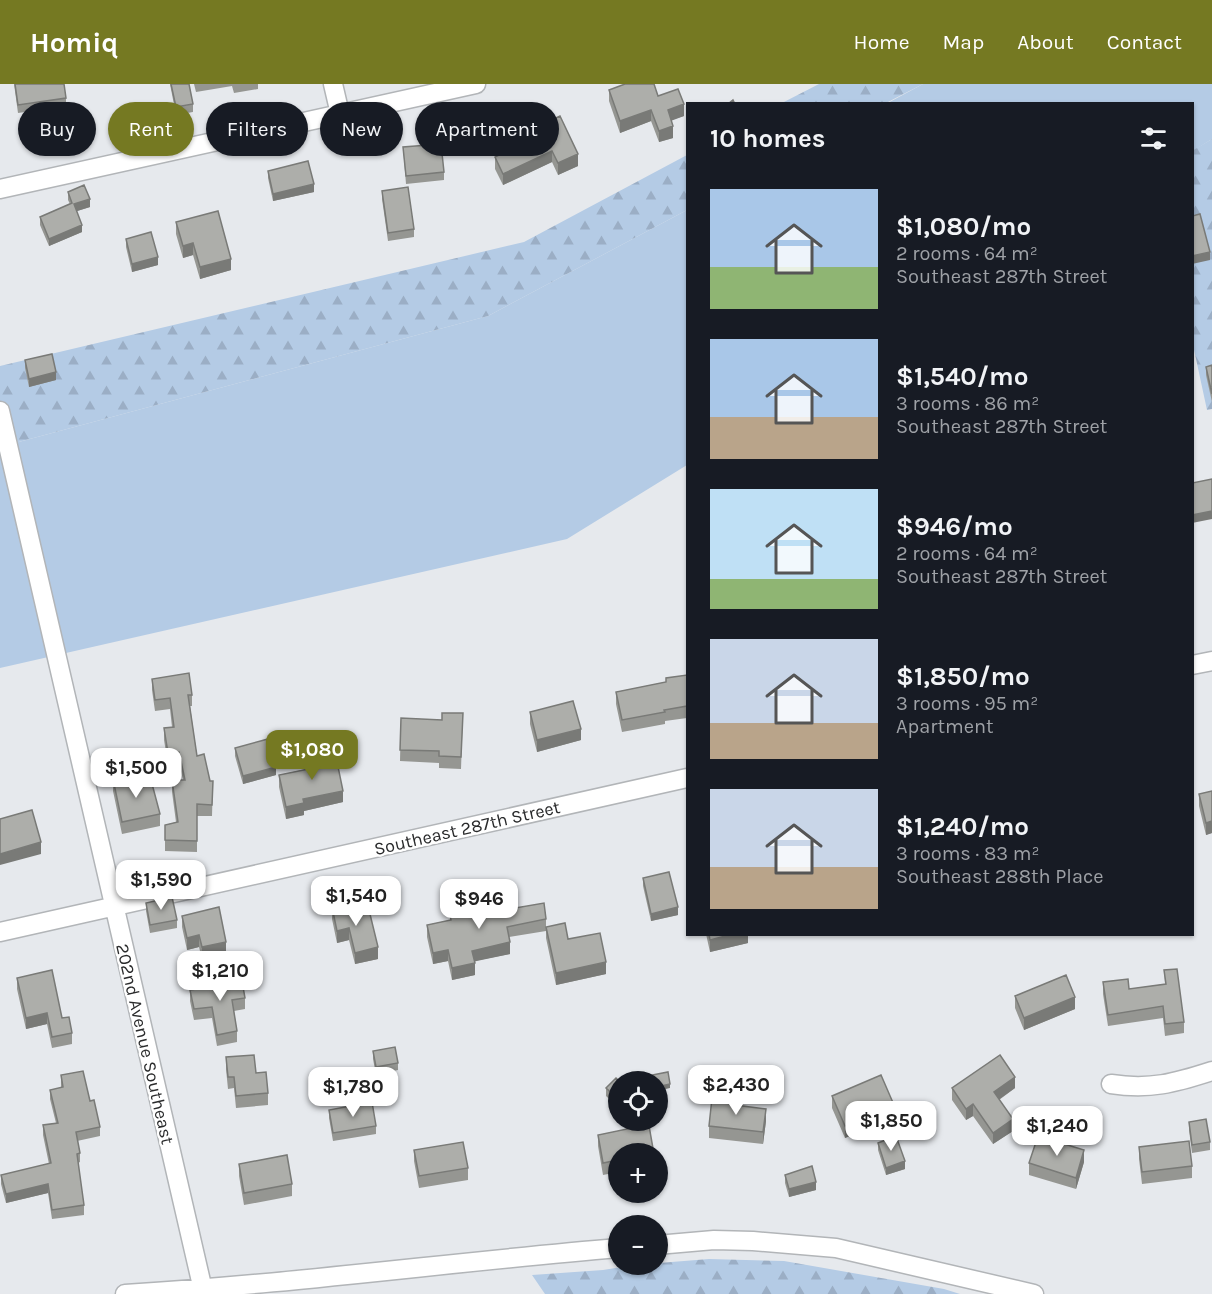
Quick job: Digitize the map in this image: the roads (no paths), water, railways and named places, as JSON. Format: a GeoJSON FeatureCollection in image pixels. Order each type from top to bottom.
{"type":"FeatureCollection","features":[{"type":"Feature","properties":{"kind":"street"},"geometry":{"type":"LineString","coordinates":[[333,84],[337,102]]}},
{"type":"Feature","properties":{"kind":"street"},"geometry":{"type":"LineString","coordinates":[[394,102],[476,84]]}},
{"type":"Feature","properties":{"kind":"street"},"geometry":{"type":"LineString","coordinates":[[0,189],[320,118]]}},
{"type":"Feature","properties":{"kind":"street","name":"202nd Avenue Southeast"},"geometry":{"type":"LineString","coordinates":[[0,411],[203,1291]]}},
{"type":"Feature","properties":{"kind":"street"},"geometry":{"type":"LineString","coordinates":[[1194,665],[1212,661]]}},
{"type":"Feature","properties":{"kind":"street","name":"Southeast 287th Street"},"geometry":{"type":"LineString","coordinates":[[0,932],[686,778]]}},
{"type":"Feature","properties":{"kind":"street"},"geometry":{"type":"LineString","coordinates":[[1111,1084],[1135,1088],[1159,1086],[1212,1071]]}},
{"type":"Feature","properties":{"kind":"street"},"geometry":{"type":"LineString","coordinates":[[668,1244],[714,1240],[836,1248],[1034,1294]]}},
{"type":"Feature","properties":{"kind":"street"},"geometry":{"type":"LineString","coordinates":[[125,1294],[203,1291],[608,1249]]}}]}
